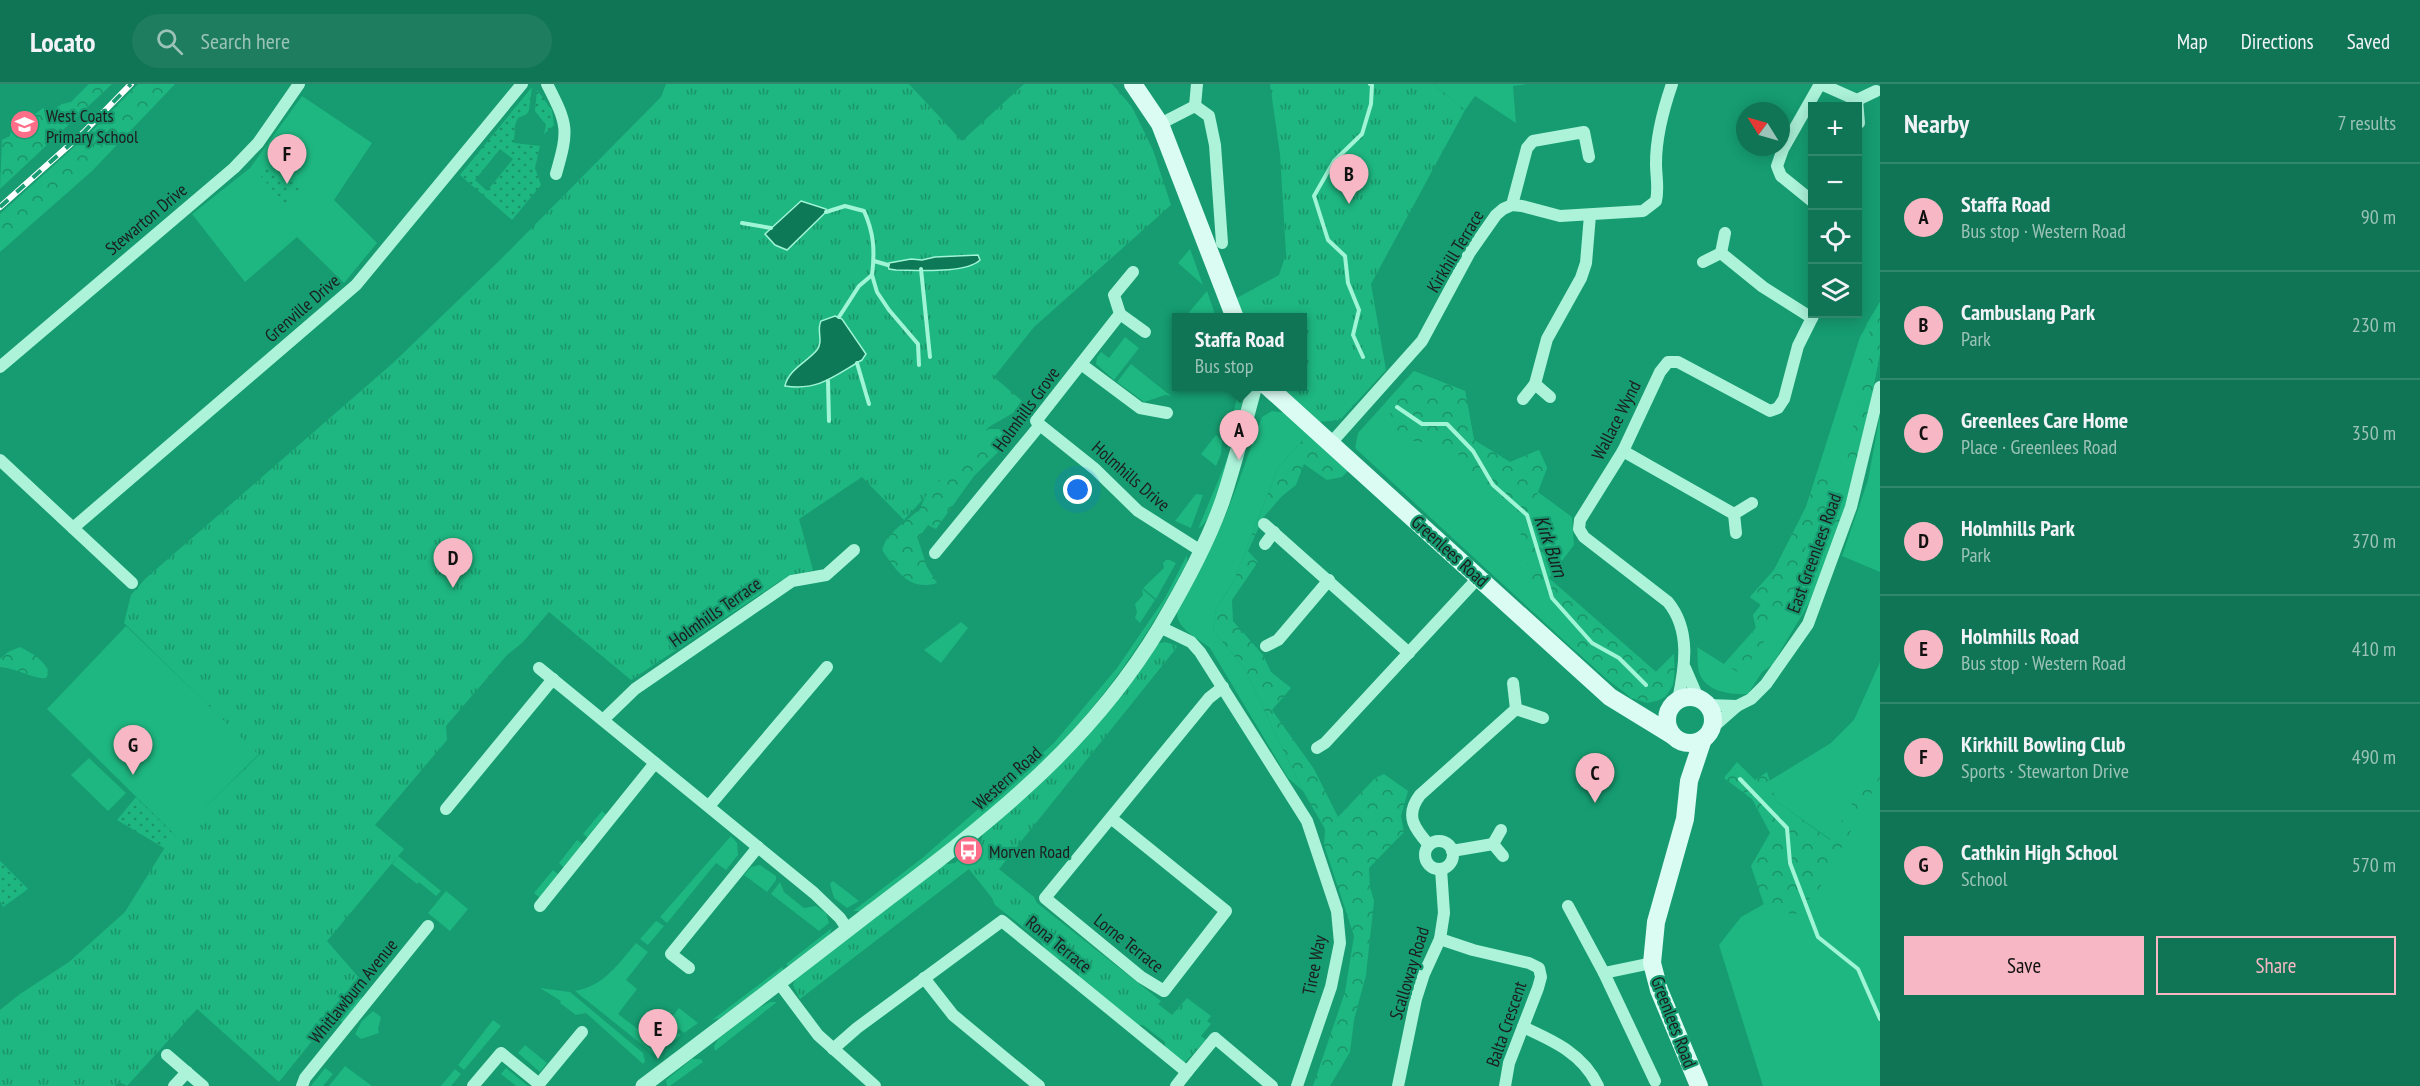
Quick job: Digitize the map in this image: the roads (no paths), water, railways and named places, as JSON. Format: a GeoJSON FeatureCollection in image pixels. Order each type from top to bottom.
{"type":"FeatureCollection","features":[{"type":"Feature","properties":{"kind":"main road"},"geometry":{"type":"LineString","coordinates":[[1132,84],[1144,97],[1160,124],[1233,313]]}},
{"type":"Feature","properties":{"kind":"main road","name":"Greenlees Road"},"geometry":{"type":"LineString","coordinates":[[1272,391],[1610,697],[1675,738],[1689,781]]}},
{"type":"Feature","properties":{"kind":"main road"},"geometry":{"type":"LineString","coordinates":[[1635,713],[1673,705],[1684,697],[1703,701],[1713,720],[1707,734],[1695,743],[1675,738],[1668,728],[1673,705]]}},
{"type":"Feature","properties":{"kind":"main road","name":"Greenlees Road"},"geometry":{"type":"LineString","coordinates":[[1699,1086],[1659,990],[1652,963],[1656,922],[1685,819],[1689,781],[1707,734]]}},
{"type":"Feature","properties":{"kind":"street","name":"Stewarton Drive"},"geometry":{"type":"LineString","coordinates":[[0,367],[234,168],[258,143],[299,84]]}},
{"type":"Feature","properties":{"kind":"street","name":"Grenville Drive"},"geometry":{"type":"LineString","coordinates":[[73,528],[356,285],[522,84]]}},
{"type":"Feature","properties":{"kind":"street"},"geometry":{"type":"LineString","coordinates":[[547,84],[562,114],[566,128],[556,174]]}},
{"type":"Feature","properties":{"kind":"street"},"geometry":{"type":"LineString","coordinates":[[1195,106],[1197,84]]}},
{"type":"Feature","properties":{"kind":"street","name":"Kirkhill Terrace"},"geometry":{"type":"LineString","coordinates":[[1331,443],[1422,341],[1470,252],[1496,215],[1512,205],[1560,216],[1643,211],[1656,201],[1659,190],[1656,164],[1658,136],[1672,84]]}},
{"type":"Feature","properties":{"kind":"street"},"geometry":{"type":"LineString","coordinates":[[1808,198],[1781,176],[1777,166],[1783,149],[1820,84],[1857,100],[1876,91]]}},
{"type":"Feature","properties":{"kind":"street"},"geometry":{"type":"LineString","coordinates":[[1160,124],[1195,106]]}},
{"type":"Feature","properties":{"kind":"street"},"geometry":{"type":"LineString","coordinates":[[1195,106],[1209,116],[1215,145],[1222,243]]}},
{"type":"Feature","properties":{"kind":"street"},"geometry":{"type":"LineString","coordinates":[[1512,205],[1527,148],[1533,141],[1584,132],[1589,157]]}},
{"type":"Feature","properties":{"kind":"street"},"geometry":{"type":"LineString","coordinates":[[1523,399],[1535,384],[1547,339],[1581,278],[1589,246],[1590,215]]}},
{"type":"Feature","properties":{"kind":"street"},"geometry":{"type":"LineString","coordinates":[[1721,253],[1725,233]]}},
{"type":"Feature","properties":{"kind":"street"},"geometry":{"type":"LineString","coordinates":[[1703,262],[1721,253]]}},
{"type":"Feature","properties":{"kind":"street"},"geometry":{"type":"LineString","coordinates":[[1721,253],[1763,287],[1808,313]]}},
{"type":"Feature","properties":{"kind":"street"},"geometry":{"type":"LineString","coordinates":[[1133,272],[1114,295],[1120,314],[1145,332]]}},
{"type":"Feature","properties":{"kind":"street"},"geometry":{"type":"LineString","coordinates":[[1081,364],[1120,314]]}},
{"type":"Feature","properties":{"kind":"street","name":"Wallace Wynd"},"geometry":{"type":"LineString","coordinates":[[1673,705],[1685,668],[1683,634],[1676,611],[1668,602],[1584,537],[1579,529],[1580,520],[1623,452],[1660,372],[1668,362],[1673,360],[1770,411],[1778,408],[1784,399],[1798,346],[1813,318]]}},
{"type":"Feature","properties":{"kind":"street","name":"Holmhills Grove"},"geometry":{"type":"LineString","coordinates":[[935,553],[1040,425],[1036,421],[1081,364],[1140,408],[1167,413]]}},
{"type":"Feature","properties":{"kind":"street"},"geometry":{"type":"LineString","coordinates":[[1535,384],[1550,397]]}},
{"type":"Feature","properties":{"kind":"street","name":"East Greenlees Road"},"geometry":{"type":"LineString","coordinates":[[1707,734],[1737,706],[1751,699],[1766,684],[1808,624],[1851,507],[1880,387]]}},
{"type":"Feature","properties":{"kind":"street","name":"Western Road"},"geometry":{"type":"LineString","coordinates":[[643,1086],[950,852],[1039,777],[1071,745],[1110,699],[1160,627],[1200,551],[1221,503],[1254,391]]}},
{"type":"Feature","properties":{"kind":"street","name":"Holmhills Drive"},"geometry":{"type":"LineString","coordinates":[[1040,425],[1095,469],[1138,511],[1200,551]]}},
{"type":"Feature","properties":{"kind":"street"},"geometry":{"type":"LineString","coordinates":[[1623,452],[1734,514]]}},
{"type":"Feature","properties":{"kind":"street"},"geometry":{"type":"LineString","coordinates":[[0,460],[132,583]]}},
{"type":"Feature","properties":{"kind":"street"},"geometry":{"type":"LineString","coordinates":[[1734,514],[1752,503]]}},
{"type":"Feature","properties":{"kind":"street"},"geometry":{"type":"LineString","coordinates":[[1734,514],[1736,532]]}},
{"type":"Feature","properties":{"kind":"street"},"geometry":{"type":"LineString","coordinates":[[1264,524],[1409,653]]}},
{"type":"Feature","properties":{"kind":"street"},"geometry":{"type":"LineString","coordinates":[[1265,544],[1274,532]]}},
{"type":"Feature","properties":{"kind":"street","name":"Holmhills Terrace"},"geometry":{"type":"LineString","coordinates":[[603,720],[635,689],[787,584],[826,575],[854,550]]}},
{"type":"Feature","properties":{"kind":"street"},"geometry":{"type":"LineString","coordinates":[[1317,748],[1325,743],[1478,578]]}},
{"type":"Feature","properties":{"kind":"street"},"geometry":{"type":"LineString","coordinates":[[1266,646],[1278,640],[1329,580]]}},
{"type":"Feature","properties":{"kind":"street","name":"Tiree Way"},"geometry":{"type":"LineString","coordinates":[[1160,627],[1191,642],[1223,687],[1307,821],[1337,911],[1340,944],[1331,987],[1297,1086]]}},
{"type":"Feature","properties":{"kind":"street"},"geometry":{"type":"LineString","coordinates":[[709,806],[827,667]]}},
{"type":"Feature","properties":{"kind":"street"},"geometry":{"type":"LineString","coordinates":[[539,668],[814,893],[840,918],[848,930]]}},
{"type":"Feature","properties":{"kind":"street","name":"Wallace Wynd"},"geometry":{"type":"LineString","coordinates":[[1685,668],[1703,701]]}},
{"type":"Feature","properties":{"kind":"street"},"geometry":{"type":"LineString","coordinates":[[446,810],[553,679]]}},
{"type":"Feature","properties":{"kind":"street"},"geometry":{"type":"LineString","coordinates":[[1514,683],[1516,709]]}},
{"type":"Feature","properties":{"kind":"street","name":"Lorne Terrace"},"geometry":{"type":"LineString","coordinates":[[1111,818],[1226,911],[1164,991],[1140,977],[1044,898],[1209,698],[1223,687]]}},
{"type":"Feature","properties":{"kind":"street"},"geometry":{"type":"LineString","coordinates":[[1703,701],[1737,706]]}},
{"type":"Feature","properties":{"kind":"street"},"geometry":{"type":"LineString","coordinates":[[1516,709],[1543,718]]}},
{"type":"Feature","properties":{"kind":"street"},"geometry":{"type":"LineString","coordinates":[[1429,845],[1414,828],[1412,821],[1416,800],[1516,709]]}},
{"type":"Feature","properties":{"kind":"street"},"geometry":{"type":"LineString","coordinates":[[540,906],[655,763]]}},
{"type":"Feature","properties":{"kind":"street"},"geometry":{"type":"LineString","coordinates":[[1493,844],[1501,830]]}},
{"type":"Feature","properties":{"kind":"street"},"geometry":{"type":"LineString","coordinates":[[1442,842],[1452,851],[1452,861],[1441,869],[1432,868],[1426,861],[1425,853],[1429,845],[1442,842]]}},
{"type":"Feature","properties":{"kind":"street"},"geometry":{"type":"LineString","coordinates":[[1452,851],[1493,844]]}},
{"type":"Feature","properties":{"kind":"street"},"geometry":{"type":"LineString","coordinates":[[1493,844],[1503,856]]}},
{"type":"Feature","properties":{"kind":"street"},"geometry":{"type":"LineString","coordinates":[[688,968],[671,954],[758,847]]}},
{"type":"Feature","properties":{"kind":"street","name":"Scalloway Road"},"geometry":{"type":"LineString","coordinates":[[1398,1086],[1416,999],[1424,974],[1440,939],[1444,913],[1441,869]]}},
{"type":"Feature","properties":{"kind":"street"},"geometry":{"type":"LineString","coordinates":[[1568,906],[1604,973],[1655,1082]]}},
{"type":"Feature","properties":{"kind":"street","name":"Rona Terrace"},"geometry":{"type":"LineString","coordinates":[[833,1049],[857,1028],[1002,921],[1187,1072]]}},
{"type":"Feature","properties":{"kind":"street","name":"Whitlawburn Avenue"},"geometry":{"type":"LineString","coordinates":[[304,1082],[428,926]]}},
{"type":"Feature","properties":{"kind":"street","name":"Balta Crescent"},"geometry":{"type":"LineString","coordinates":[[1440,939],[1473,950],[1529,963],[1539,968],[1541,977],[1538,988],[1509,1063],[1505,1086]]}},
{"type":"Feature","properties":{"kind":"street"},"geometry":{"type":"LineString","coordinates":[[1604,973],[1652,963]]}},
{"type":"Feature","properties":{"kind":"street"},"geometry":{"type":"LineString","coordinates":[[924,978],[953,1015],[1039,1086]]}},
{"type":"Feature","properties":{"kind":"street"},"geometry":{"type":"LineString","coordinates":[[779,983],[818,1035],[875,1086]]}},
{"type":"Feature","properties":{"kind":"street"},"geometry":{"type":"LineString","coordinates":[[1523,1027],[1557,1042],[1573,1053],[1587,1068],[1598,1086]]}},
{"type":"Feature","properties":{"kind":"street"},"geometry":{"type":"LineString","coordinates":[[473,1086],[501,1053],[539,1084],[582,1032]]}},
{"type":"Feature","properties":{"kind":"street"},"geometry":{"type":"LineString","coordinates":[[1176,1086],[1215,1038],[1272,1086]]}},
{"type":"Feature","properties":{"kind":"street"},"geometry":{"type":"LineString","coordinates":[[167,1055],[202,1086]]}},
{"type":"Feature","properties":{"kind":"street"},"geometry":{"type":"LineString","coordinates":[[174,1086],[187,1072]]}},
{"type":"Feature","properties":{"kind":"waterway","name":"Kirk Burn"},"geometry":{"type":"LineString","coordinates":[[1363,357],[1353,335],[1359,310],[1348,283],[1345,256],[1328,240],[1314,196],[1334,161],[1362,134],[1371,104],[1372,85],[1370,84]]}},
{"type":"Feature","properties":{"kind":"waterway"},"geometry":{"type":"LineString","coordinates":[[826,212],[845,206],[864,211],[873,242],[872,275],[859,286],[839,317]]}},
{"type":"Feature","properties":{"kind":"waterway"},"geometry":{"type":"LineString","coordinates":[[742,223],[771,228]]}},
{"type":"Feature","properties":{"kind":"waterway"},"geometry":{"type":"LineString","coordinates":[[874,261],[888,265]]}},
{"type":"Feature","properties":{"kind":"waterway"},"geometry":{"type":"LineString","coordinates":[[921,269],[930,357]]}},
{"type":"Feature","properties":{"kind":"waterway"},"geometry":{"type":"LineString","coordinates":[[872,275],[877,292],[918,344],[919,365]]}},
{"type":"Feature","properties":{"kind":"waterway"},"geometry":{"type":"LineString","coordinates":[[857,363],[869,404]]}},
{"type":"Feature","properties":{"kind":"waterway"},"geometry":{"type":"LineString","coordinates":[[828,381],[829,421]]}},
{"type":"Feature","properties":{"kind":"waterway","name":"Kirk Burn"},"geometry":{"type":"LineString","coordinates":[[1397,407],[1422,424],[1447,424],[1473,451],[1493,485],[1527,515],[1552,598],[1592,643],[1619,658],[1646,685]]}},
{"type":"Feature","properties":{"kind":"waterway","name":"Kirk Burn"},"geometry":{"type":"LineString","coordinates":[[1740,779],[1787,828],[1790,863],[1818,937],[1858,969],[1880,1019]]}},
{"type":"Feature","properties":{"kind":"railway"},"geometry":{"type":"LineString","coordinates":[[0,207],[84,132],[131,84]]}},
{"type":"Feature","properties":{"kind":"place","name":"West Coats Primary School"},"geometry":{"type":"Point","coordinates":[25,125]}},
{"type":"Feature","properties":{"kind":"place","name":"Kirkhill Bowling Club"},"geometry":{"type":"Point","coordinates":[287,184]}},
{"type":"Feature","properties":{"kind":"place","name":"Cambuslang Park"},"geometry":{"type":"Point","coordinates":[1349,204]}},
{"type":"Feature","properties":{"kind":"place","name":"Staffa Road"},"geometry":{"type":"Point","coordinates":[1239,460]}},
{"type":"Feature","properties":{"kind":"place","name":"Holmhills Park"},"geometry":{"type":"Point","coordinates":[453,588]}},
{"type":"Feature","properties":{"kind":"place","name":"Cathkin High School"},"geometry":{"type":"Point","coordinates":[133,775]}},
{"type":"Feature","properties":{"kind":"place","name":"Greenlees Care Home"},"geometry":{"type":"Point","coordinates":[1595,803]}},
{"type":"Feature","properties":{"kind":"place","name":"Morven Road"},"geometry":{"type":"Point","coordinates":[968,851]}},
{"type":"Feature","properties":{"kind":"place","name":"Holmhills Road"},"geometry":{"type":"Point","coordinates":[658,1059]}}]}
